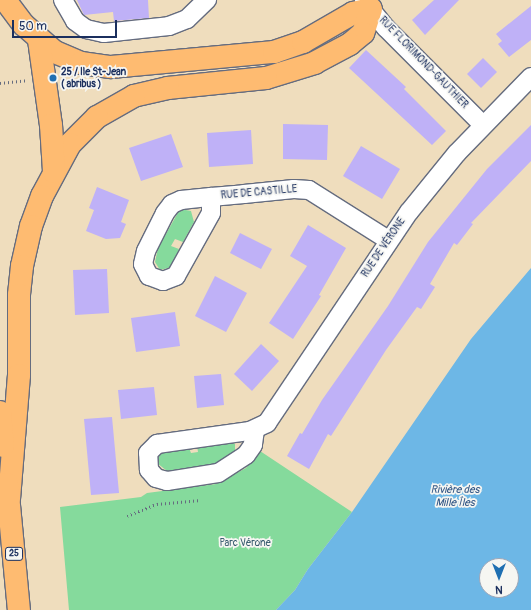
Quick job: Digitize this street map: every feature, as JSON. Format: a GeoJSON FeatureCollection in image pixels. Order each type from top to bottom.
{"type":"FeatureCollection","features":[{"type":"Feature","properties":{"kind":"highway"},"geometry":{"type":"LineString","coordinates":[[5,0],[19,19],[39,40],[72,60],[101,67],[239,57],[274,52],[298,44],[371,3]]}},
{"type":"Feature","properties":{"kind":"highway"},"geometry":{"type":"LineString","coordinates":[[8,498],[20,376],[21,273],[31,226],[54,172],[66,150],[84,128],[119,102],[134,96],[162,89],[250,80],[299,69],[329,56],[356,39],[366,28],[371,3]]}},
{"type":"Feature","properties":{"kind":"highway"},"geometry":{"type":"LineString","coordinates":[[39,40],[51,125],[54,172]]}},
{"type":"Feature","properties":{"kind":"highway","name":"25"},"geometry":{"type":"LineString","coordinates":[[0,412],[19,610]]}},
{"type":"Feature","properties":{"kind":"street"},"geometry":{"type":"LineString","coordinates":[[63,0],[70,16],[80,25],[96,32],[113,33],[178,23],[194,13],[207,0]]}},
{"type":"Feature","properties":{"kind":"street","name":"RUE FLORIMOND-GAUTHIER"},"geometry":{"type":"LineString","coordinates":[[371,3],[386,28],[483,125]]}},
{"type":"Feature","properties":{"kind":"street","name":"RUE DE VÉRONE"},"geometry":{"type":"LineString","coordinates":[[255,430],[262,427],[270,418],[388,240],[437,176],[483,125],[531,77]]}},
{"type":"Feature","properties":{"kind":"street","name":"RUE DE CASTILLE"},"geometry":{"type":"LineString","coordinates":[[211,197],[211,213],[176,276],[163,281],[149,276],[144,269],[144,259],[169,207],[177,201],[211,197],[309,190],[388,240]]}},
{"type":"Feature","properties":{"kind":"street"},"geometry":{"type":"LineString","coordinates":[[255,430],[253,445],[246,455],[218,473],[167,481],[156,478],[149,470],[148,453],[157,444],[255,430]]}},
{"type":"Feature","properties":{"kind":"path"},"geometry":{"type":"LineString","coordinates":[[0,83],[23,81]]}},
{"type":"Feature","properties":{"kind":"path"},"geometry":{"type":"LineString","coordinates":[[127,516],[157,504],[201,500]]}},
{"type":"Feature","properties":{"kind":"green space"},"geometry":{"type":"Polygon","coordinates":[[[180,209],[191,211],[194,222],[183,242],[175,239],[171,246],[179,249],[172,267],[160,270],[155,262],[158,248],[180,209]]]}},
{"type":"Feature","properties":{"kind":"green space"},"geometry":{"type":"Polygon","coordinates":[[[230,442],[235,444],[235,452],[214,464],[167,471],[157,463],[160,453],[164,451],[189,448],[191,453],[198,452],[197,446],[230,442]]]}},
{"type":"Feature","properties":{"kind":"green space","name":"Parc Vérone"},"geometry":{"type":"Polygon","coordinates":[[[260,451],[352,512],[308,569],[295,590],[276,610],[69,610],[60,507],[141,497],[147,493],[216,484],[246,468],[260,451]]]}},
{"type":"Feature","properties":{"kind":"water","name":"Rivière des Mille Îles"},"geometry":{"type":"Polygon","coordinates":[[[531,268],[531,610],[276,610],[295,590],[308,569],[352,512],[471,339],[531,268]]]}},
{"type":"Feature","properties":{"kind":"building"},"geometry":{"type":"Polygon","coordinates":[[[77,0],[148,0],[149,18],[114,21],[113,12],[84,15],[77,0]]]}},
{"type":"Feature","properties":{"kind":"building"},"geometry":{"type":"Polygon","coordinates":[[[434,0],[459,0],[425,35],[412,20],[434,0]]]}},
{"type":"Feature","properties":{"kind":"building"},"geometry":{"type":"Polygon","coordinates":[[[531,6],[531,40],[509,57],[498,44],[502,41],[496,34],[531,6]]]}},
{"type":"Feature","properties":{"kind":"building"},"geometry":{"type":"Polygon","coordinates":[[[366,50],[406,87],[404,89],[446,131],[432,145],[349,68],[366,50]]]}},
{"type":"Feature","properties":{"kind":"building"},"geometry":{"type":"Polygon","coordinates":[[[483,58],[497,72],[481,88],[467,74],[483,58]]]}},
{"type":"Feature","properties":{"kind":"building"},"geometry":{"type":"Polygon","coordinates":[[[283,124],[328,125],[327,160],[283,159],[283,124]]]}},
{"type":"Feature","properties":{"kind":"building"},"geometry":{"type":"Polygon","coordinates":[[[531,125],[531,161],[471,223],[473,224],[457,245],[454,243],[430,284],[435,287],[421,309],[417,307],[386,350],[331,436],[328,434],[309,469],[287,456],[322,400],[388,306],[428,242],[487,169],[531,125]]]}},
{"type":"Feature","properties":{"kind":"building"},"geometry":{"type":"Polygon","coordinates":[[[251,130],[253,164],[209,167],[207,133],[251,130]]]}},
{"type":"Feature","properties":{"kind":"building"},"geometry":{"type":"Polygon","coordinates":[[[171,134],[183,167],[141,181],[129,148],[171,134]]]}},
{"type":"Feature","properties":{"kind":"building"},"geometry":{"type":"Polygon","coordinates":[[[361,146],[400,169],[382,199],[343,176],[361,146]]]}},
{"type":"Feature","properties":{"kind":"building"},"geometry":{"type":"Polygon","coordinates":[[[97,187],[129,200],[121,222],[126,224],[120,238],[106,239],[86,231],[94,210],[89,208],[97,187]]]}},
{"type":"Feature","properties":{"kind":"building"},"geometry":{"type":"Polygon","coordinates":[[[308,225],[346,248],[319,295],[321,296],[293,339],[269,323],[307,266],[290,256],[308,225]]]}},
{"type":"Feature","properties":{"kind":"building"},"geometry":{"type":"Polygon","coordinates":[[[240,233],[272,249],[261,269],[230,253],[240,233]]]}},
{"type":"Feature","properties":{"kind":"building"},"geometry":{"type":"Polygon","coordinates":[[[107,269],[109,313],[75,315],[73,270],[107,269]]]}},
{"type":"Feature","properties":{"kind":"building"},"geometry":{"type":"Polygon","coordinates":[[[215,276],[247,293],[226,332],[195,316],[215,276]]]}},
{"type":"Feature","properties":{"kind":"building"},"geometry":{"type":"Polygon","coordinates":[[[175,312],[180,346],[136,352],[131,318],[175,312]]]}},
{"type":"Feature","properties":{"kind":"building"},"geometry":{"type":"Polygon","coordinates":[[[261,344],[279,361],[252,391],[234,374],[261,344]]]}},
{"type":"Feature","properties":{"kind":"building"},"geometry":{"type":"Polygon","coordinates":[[[221,374],[224,405],[197,408],[194,376],[221,374]]]}},
{"type":"Feature","properties":{"kind":"building"},"geometry":{"type":"Polygon","coordinates":[[[154,387],[157,415],[121,419],[118,390],[154,387]]]}},
{"type":"Feature","properties":{"kind":"building"},"geometry":{"type":"Polygon","coordinates":[[[112,417],[119,493],[91,495],[84,419],[112,417]]]}},
{"type":"Feature","properties":{"kind":"place","name":"25 / Ile St-Jean ( abribus )"},"geometry":{"type":"Point","coordinates":[53,78]}}]}
